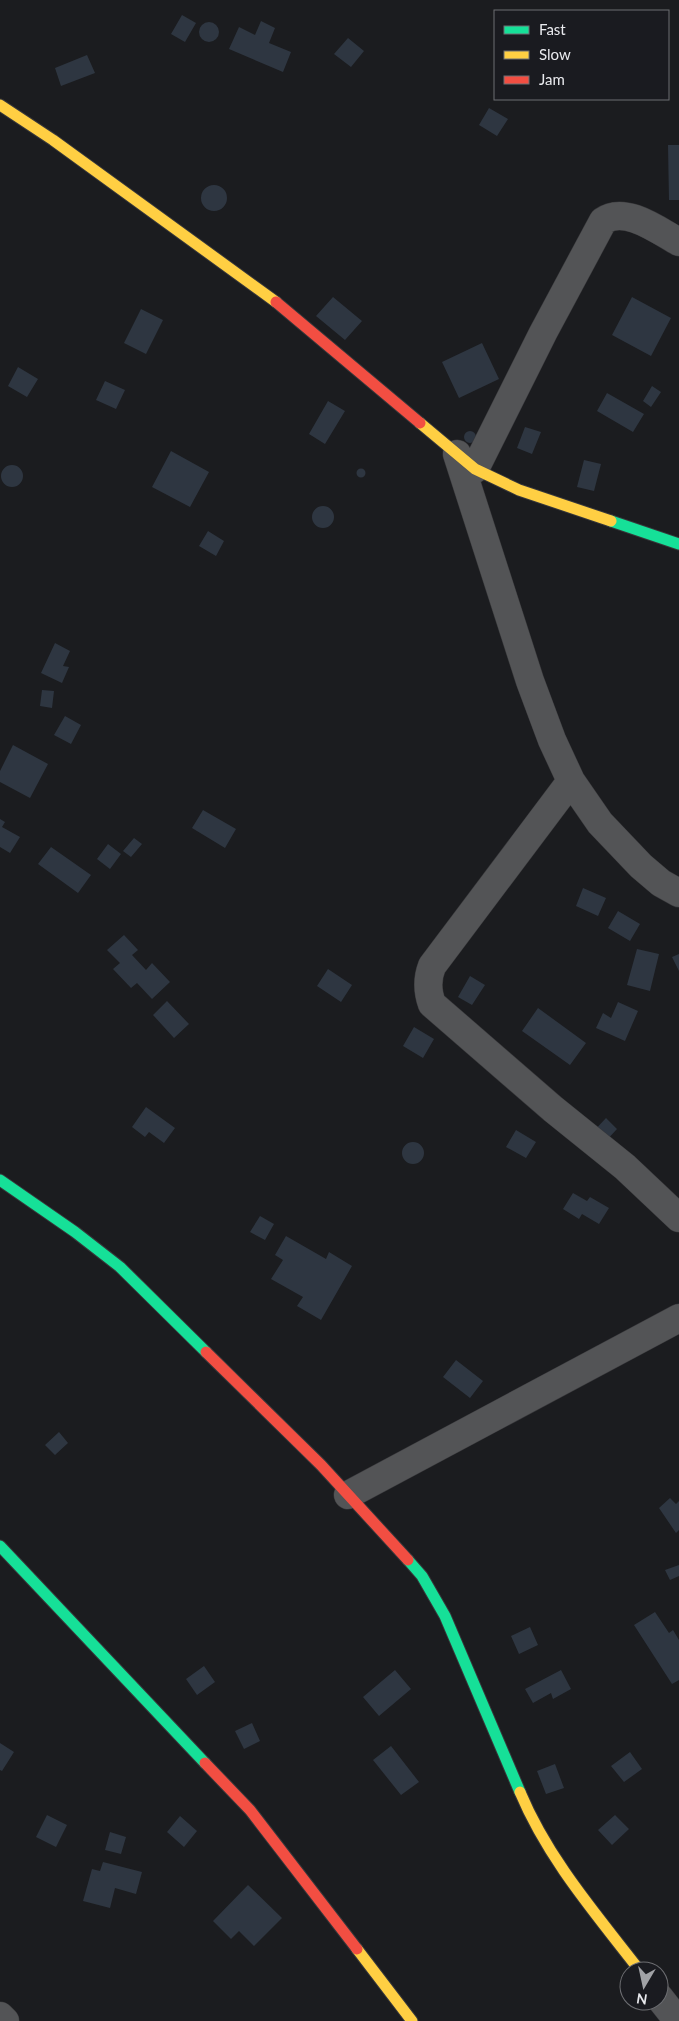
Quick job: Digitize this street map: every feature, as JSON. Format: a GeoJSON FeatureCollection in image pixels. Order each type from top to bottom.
{"type":"FeatureCollection","features":[{"type":"Feature","properties":{"kind":"street"},"geometry":{"type":"LineString","coordinates":[[0,105],[53,140],[269,297],[466,461],[519,490],[679,544]]}},
{"type":"Feature","properties":{"kind":"street"},"geometry":{"type":"LineString","coordinates":[[679,242],[625,216],[614,215],[603,221],[543,333],[466,461],[530,681],[570,781],[600,823],[641,866],[661,883],[679,893]]}},
{"type":"Feature","properties":{"kind":"street"},"geometry":{"type":"LineString","coordinates":[[570,781],[432,966],[428,982],[428,994],[432,1004],[553,1109],[625,1167],[679,1218]]}},
{"type":"Feature","properties":{"kind":"street"},"geometry":{"type":"LineString","coordinates":[[0,1180],[75,1232],[120,1267],[348,1495],[422,1576],[445,1616],[534,1825],[559,1865],[632,1961]]}},
{"type":"Feature","properties":{"kind":"street"},"geometry":{"type":"LineString","coordinates":[[348,1495],[679,1318]]}},
{"type":"Feature","properties":{"kind":"street"},"geometry":{"type":"LineString","coordinates":[[0,1546],[250,1810],[412,2021]]}},
{"type":"Feature","properties":{"kind":"street"},"geometry":{"type":"LineString","coordinates":[[669,2009],[678,2021]]}},
{"type":"Feature","properties":{"kind":"street"},"geometry":{"type":"LineString","coordinates":[[0,2016],[5,2021]]}},
{"type":"Feature","properties":{"kind":"building"},"geometry":{"type":"Polygon","coordinates":[[[182,15],[196,23],[185,42],[171,34],[182,15]]]}},
{"type":"Feature","properties":{"kind":"building"},"geometry":{"type":"Polygon","coordinates":[[[261,21],[275,28],[269,43],[291,52],[283,72],[229,49],[239,27],[255,35],[261,21]]]}},
{"type":"Feature","properties":{"kind":"building"},"geometry":{"type":"Polygon","coordinates":[[[209,22],[216,25],[219,32],[216,39],[209,42],[202,39],[199,32],[202,25],[209,22]]]}},
{"type":"Feature","properties":{"kind":"building"},"geometry":{"type":"Polygon","coordinates":[[[348,38],[364,51],[351,67],[334,54],[348,38]]]}},
{"type":"Feature","properties":{"kind":"building"},"geometry":{"type":"Polygon","coordinates":[[[87,55],[95,73],[61,86],[55,68],[87,55]]]}},
{"type":"Feature","properties":{"kind":"building"},"geometry":{"type":"Polygon","coordinates":[[[489,108],[508,119],[497,136],[479,125],[489,108]]]}},
{"type":"Feature","properties":{"kind":"building"},"geometry":{"type":"Polygon","coordinates":[[[668,145],[679,145],[679,200],[669,200],[668,145]]]}},
{"type":"Feature","properties":{"kind":"building"},"geometry":{"type":"Polygon","coordinates":[[[214,185],[223,189],[227,198],[223,207],[214,211],[205,207],[201,198],[205,189],[214,185]]]}},
{"type":"Feature","properties":{"kind":"building"},"geometry":{"type":"Polygon","coordinates":[[[333,297],[362,321],[345,340],[316,316],[333,297]]]}},
{"type":"Feature","properties":{"kind":"building"},"geometry":{"type":"Polygon","coordinates":[[[632,297],[671,318],[651,356],[612,335],[632,297]]]}},
{"type":"Feature","properties":{"kind":"building"},"geometry":{"type":"Polygon","coordinates":[[[141,309],[163,320],[146,354],[124,343],[141,309]]]}},
{"type":"Feature","properties":{"kind":"building"},"geometry":{"type":"Polygon","coordinates":[[[482,343],[499,379],[459,398],[442,362],[482,343]]]}},
{"type":"Feature","properties":{"kind":"building"},"geometry":{"type":"Polygon","coordinates":[[[18,367],[38,379],[27,397],[8,386],[18,367]]]}},
{"type":"Feature","properties":{"kind":"building"},"geometry":{"type":"Polygon","coordinates":[[[105,381],[125,390],[116,409],[96,400],[105,381]]]}},
{"type":"Feature","properties":{"kind":"building"},"geometry":{"type":"Polygon","coordinates":[[[652,386],[661,392],[651,407],[643,401],[652,386]]]}},
{"type":"Feature","properties":{"kind":"building"},"geometry":{"type":"Polygon","coordinates":[[[607,393],[644,414],[633,432],[597,411],[607,393]]]}},
{"type":"Feature","properties":{"kind":"building"},"geometry":{"type":"Polygon","coordinates":[[[328,401],[345,411],[325,444],[309,434],[328,401]]]}},
{"type":"Feature","properties":{"kind":"building"},"geometry":{"type":"Polygon","coordinates":[[[525,427],[541,432],[532,454],[517,448],[525,427]]]}},
{"type":"Feature","properties":{"kind":"building"},"geometry":{"type":"Polygon","coordinates":[[[470,431],[476,437],[470,443],[464,437],[470,431]]]}},
{"type":"Feature","properties":{"kind":"building"},"geometry":{"type":"Polygon","coordinates":[[[171,451],[209,472],[190,507],[152,487],[171,451]]]}},
{"type":"Feature","properties":{"kind":"building"},"geometry":{"type":"Polygon","coordinates":[[[584,460],[601,464],[594,491],[577,487],[584,460]]]}},
{"type":"Feature","properties":{"kind":"building"},"geometry":{"type":"Polygon","coordinates":[[[12,465],[20,468],[23,476],[20,484],[12,487],[4,484],[1,476],[4,468],[12,465]]]}},
{"type":"Feature","properties":{"kind":"building"},"geometry":{"type":"Polygon","coordinates":[[[361,468],[366,473],[361,478],[356,473],[361,468]]]}},
{"type":"Feature","properties":{"kind":"building"},"geometry":{"type":"Polygon","coordinates":[[[323,506],[331,509],[334,517],[331,525],[323,528],[315,525],[312,517],[315,509],[323,506]]]}},
{"type":"Feature","properties":{"kind":"building"},"geometry":{"type":"Polygon","coordinates":[[[208,531],[224,541],[216,556],[199,546],[208,531]]]}},
{"type":"Feature","properties":{"kind":"building"},"geometry":{"type":"Polygon","coordinates":[[[55,643],[70,651],[63,666],[69,667],[62,683],[41,673],[55,643]]]}},
{"type":"Feature","properties":{"kind":"building"},"geometry":{"type":"Polygon","coordinates":[[[42,690],[54,691],[52,708],[40,706],[42,690]]]}},
{"type":"Feature","properties":{"kind":"building"},"geometry":{"type":"Polygon","coordinates":[[[65,716],[81,725],[71,744],[54,735],[65,716]]]}},
{"type":"Feature","properties":{"kind":"building"},"geometry":{"type":"Polygon","coordinates":[[[13,745],[48,764],[30,798],[0,782],[0,771],[13,745]]]}},
{"type":"Feature","properties":{"kind":"building"},"geometry":{"type":"Polygon","coordinates":[[[203,810],[236,829],[225,848],[192,828],[203,810]]]}},
{"type":"Feature","properties":{"kind":"building"},"geometry":{"type":"Polygon","coordinates":[[[0,819],[5,822],[2,827],[20,837],[10,853],[0,847],[0,819]]]}},
{"type":"Feature","properties":{"kind":"building"},"geometry":{"type":"Polygon","coordinates":[[[134,838],[142,844],[131,857],[123,851],[134,838]]]}},
{"type":"Feature","properties":{"kind":"building"},"geometry":{"type":"Polygon","coordinates":[[[108,844],[121,854],[110,869],[97,859],[108,844]]]}},
{"type":"Feature","properties":{"kind":"building"},"geometry":{"type":"Polygon","coordinates":[[[51,847],[91,875],[78,893],[38,864],[51,847]]]}},
{"type":"Feature","properties":{"kind":"building"},"geometry":{"type":"Polygon","coordinates":[[[583,888],[606,898],[598,916],[576,906],[583,888]]]}},
{"type":"Feature","properties":{"kind":"building"},"geometry":{"type":"Polygon","coordinates":[[[618,911],[640,924],[630,941],[608,928],[618,911]]]}},
{"type":"Feature","properties":{"kind":"building"},"geometry":{"type":"Polygon","coordinates":[[[124,935],[138,950],[132,955],[146,970],[152,963],[170,982],[152,999],[137,983],[131,988],[113,969],[120,963],[107,950],[124,935]]]}},
{"type":"Feature","properties":{"kind":"building"},"geometry":{"type":"Polygon","coordinates":[[[637,949],[659,954],[650,991],[627,985],[637,949]]]}},
{"type":"Feature","properties":{"kind":"building"},"geometry":{"type":"Polygon","coordinates":[[[679,954],[679,971],[672,957],[679,954]]]}},
{"type":"Feature","properties":{"kind":"building"},"geometry":{"type":"Polygon","coordinates":[[[328,969],[352,985],[341,1002],[317,986],[328,969]]]}},
{"type":"Feature","properties":{"kind":"building"},"geometry":{"type":"Polygon","coordinates":[[[470,976],[485,985],[472,1005],[458,997],[470,976]]]}},
{"type":"Feature","properties":{"kind":"building"},"geometry":{"type":"Polygon","coordinates":[[[167,1001],[189,1024],[174,1038],[153,1015],[167,1001]]]}},
{"type":"Feature","properties":{"kind":"building"},"geometry":{"type":"Polygon","coordinates":[[[618,1002],[638,1011],[625,1041],[596,1028],[603,1013],[611,1018],[618,1002]]]}},
{"type":"Feature","properties":{"kind":"building"},"geometry":{"type":"Polygon","coordinates":[[[538,1008],[586,1043],[570,1065],[522,1031],[538,1008]]]}},
{"type":"Feature","properties":{"kind":"building"},"geometry":{"type":"Polygon","coordinates":[[[414,1027],[434,1039],[423,1058],[403,1046],[414,1027]]]}},
{"type":"Feature","properties":{"kind":"building"},"geometry":{"type":"Polygon","coordinates":[[[146,1107],[175,1128],[164,1143],[149,1132],[145,1137],[132,1127],[146,1107]]]}},
{"type":"Feature","properties":{"kind":"building"},"geometry":{"type":"Polygon","coordinates":[[[606,1118],[617,1129],[604,1143],[592,1133],[606,1118]]]}},
{"type":"Feature","properties":{"kind":"building"},"geometry":{"type":"Polygon","coordinates":[[[516,1130],[536,1142],[526,1158],[506,1147],[516,1130]]]}},
{"type":"Feature","properties":{"kind":"building"},"geometry":{"type":"Polygon","coordinates":[[[413,1142],[421,1145],[424,1153],[421,1161],[413,1164],[405,1161],[402,1153],[405,1145],[413,1142]]]}},
{"type":"Feature","properties":{"kind":"building"},"geometry":{"type":"Polygon","coordinates":[[[573,1193],[587,1201],[590,1197],[609,1208],[599,1224],[582,1214],[579,1219],[563,1209],[573,1193]]]}},
{"type":"Feature","properties":{"kind":"building"},"geometry":{"type":"Polygon","coordinates":[[[260,1216],[274,1224],[265,1240],[250,1232],[260,1216]]]}},
{"type":"Feature","properties":{"kind":"building"},"geometry":{"type":"Polygon","coordinates":[[[286,1236],[326,1259],[329,1252],[352,1266],[321,1320],[297,1306],[303,1297],[271,1279],[283,1260],[275,1255],[286,1236]]]}},
{"type":"Feature","properties":{"kind":"building"},"geometry":{"type":"Polygon","coordinates":[[[456,1360],[483,1381],[470,1398],[443,1377],[456,1360]]]}},
{"type":"Feature","properties":{"kind":"building"},"geometry":{"type":"Polygon","coordinates":[[[59,1432],[68,1443],[55,1455],[45,1445],[59,1432]]]}},
{"type":"Feature","properties":{"kind":"building"},"geometry":{"type":"Polygon","coordinates":[[[670,1498],[676,1504],[679,1501],[679,1530],[676,1533],[659,1508],[670,1498]]]}},
{"type":"Feature","properties":{"kind":"building"},"geometry":{"type":"Polygon","coordinates":[[[679,1565],[679,1576],[670,1580],[665,1570],[679,1565]]]}},
{"type":"Feature","properties":{"kind":"building"},"geometry":{"type":"Polygon","coordinates":[[[655,1612],[669,1633],[673,1630],[679,1640],[679,1680],[672,1684],[634,1625],[655,1612]]]}},
{"type":"Feature","properties":{"kind":"building"},"geometry":{"type":"Polygon","coordinates":[[[530,1627],[538,1645],[519,1654],[511,1636],[530,1627]]]}},
{"type":"Feature","properties":{"kind":"building"},"geometry":{"type":"Polygon","coordinates":[[[204,1666],[215,1682],[197,1695],[186,1679],[204,1666]]]}},
{"type":"Feature","properties":{"kind":"building"},"geometry":{"type":"Polygon","coordinates":[[[395,1670],[411,1689],[379,1716],[363,1697],[395,1670]]]}},
{"type":"Feature","properties":{"kind":"building"},"geometry":{"type":"Polygon","coordinates":[[[561,1670],[571,1689],[553,1699],[551,1693],[533,1703],[525,1689],[561,1670]]]}},
{"type":"Feature","properties":{"kind":"building"},"geometry":{"type":"Polygon","coordinates":[[[252,1723],[260,1741],[244,1749],[235,1731],[252,1723]]]}},
{"type":"Feature","properties":{"kind":"building"},"geometry":{"type":"Polygon","coordinates":[[[0,1743],[14,1752],[2,1771],[0,1770],[0,1743]]]}},
{"type":"Feature","properties":{"kind":"building"},"geometry":{"type":"Polygon","coordinates":[[[391,1746],[419,1782],[401,1795],[373,1760],[391,1746]]]}},
{"type":"Feature","properties":{"kind":"building"},"geometry":{"type":"Polygon","coordinates":[[[630,1752],[642,1769],[624,1782],[611,1766],[630,1752]]]}},
{"type":"Feature","properties":{"kind":"building"},"geometry":{"type":"Polygon","coordinates":[[[555,1764],[564,1788],[546,1794],[537,1771],[555,1764]]]}},
{"type":"Feature","properties":{"kind":"building"},"geometry":{"type":"Polygon","coordinates":[[[47,1815],[67,1825],[56,1847],[36,1837],[47,1815]]]}},
{"type":"Feature","properties":{"kind":"building"},"geometry":{"type":"Polygon","coordinates":[[[615,1815],[629,1829],[612,1845],[598,1830],[615,1815]]]}},
{"type":"Feature","properties":{"kind":"building"},"geometry":{"type":"Polygon","coordinates":[[[180,1816],[197,1831],[184,1847],[167,1832],[180,1816]]]}},
{"type":"Feature","properties":{"kind":"building"},"geometry":{"type":"Polygon","coordinates":[[[110,1832],[126,1837],[121,1854],[105,1850],[110,1832]]]}},
{"type":"Feature","properties":{"kind":"building"},"geometry":{"type":"Polygon","coordinates":[[[103,1862],[142,1872],[136,1894],[115,1888],[110,1908],[83,1901],[92,1869],[100,1871],[103,1862]]]}},
{"type":"Feature","properties":{"kind":"building"},"geometry":{"type":"Polygon","coordinates":[[[248,1885],[282,1918],[254,1946],[239,1931],[231,1939],[213,1921],[248,1885]]]}},
{"type":"Feature","properties":{"kind":"traffic: fast"},"geometry":{"type":"LineString","coordinates":[[611,521],[679,544]]}},
{"type":"Feature","properties":{"kind":"traffic: fast"},"geometry":{"type":"LineString","coordinates":[[0,1180],[75,1232],[120,1267],[206,1352]]}},
{"type":"Feature","properties":{"kind":"traffic: fast"},"geometry":{"type":"LineString","coordinates":[[0,1546],[205,1763]]}},
{"type":"Feature","properties":{"kind":"traffic: fast"},"geometry":{"type":"LineString","coordinates":[[408,1560],[422,1576],[445,1616],[520,1792]]}},
{"type":"Feature","properties":{"kind":"traffic: slow"},"geometry":{"type":"LineString","coordinates":[[0,105],[53,140],[276,302]]}},
{"type":"Feature","properties":{"kind":"traffic: slow"},"geometry":{"type":"LineString","coordinates":[[420,423],[475,469],[519,490],[611,521]]}},
{"type":"Feature","properties":{"kind":"traffic: slow"},"geometry":{"type":"LineString","coordinates":[[520,1792],[531,1817],[559,1863],[632,1961]]}},
{"type":"Feature","properties":{"kind":"traffic: slow"},"geometry":{"type":"LineString","coordinates":[[357,1949],[412,2021]]}},
{"type":"Feature","properties":{"kind":"traffic: jam"},"geometry":{"type":"LineString","coordinates":[[276,302],[420,423]]}},
{"type":"Feature","properties":{"kind":"traffic: jam"},"geometry":{"type":"LineString","coordinates":[[206,1352],[321,1465],[408,1560]]}},
{"type":"Feature","properties":{"kind":"traffic: jam"},"geometry":{"type":"LineString","coordinates":[[205,1763],[250,1810],[357,1949]]}}]}
